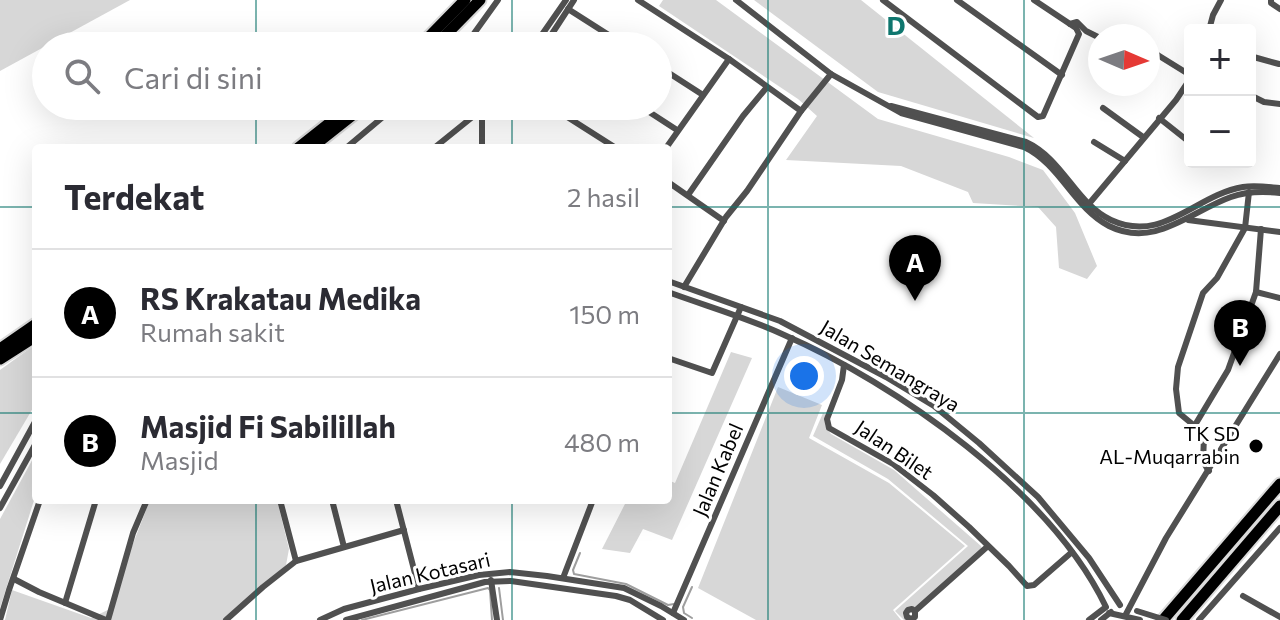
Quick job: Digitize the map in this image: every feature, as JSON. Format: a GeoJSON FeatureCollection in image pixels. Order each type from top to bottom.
{"type":"FeatureCollection","features":[{"type":"Feature","properties":{"kind":"highway"},"geometry":{"type":"LineString","coordinates":[[434,32],[465,0]]}},
{"type":"Feature","properties":{"kind":"highway"},"geometry":{"type":"LineString","coordinates":[[450,32],[480,0]]}},
{"type":"Feature","properties":{"kind":"highway"},"geometry":{"type":"LineString","coordinates":[[303,144],[333,120]]}},
{"type":"Feature","properties":{"kind":"highway"},"geometry":{"type":"LineString","coordinates":[[316,144],[346,120]]}},
{"type":"Feature","properties":{"kind":"highway"},"geometry":{"type":"LineString","coordinates":[[0,349],[32,327]]}},
{"type":"Feature","properties":{"kind":"highway"},"geometry":{"type":"LineString","coordinates":[[0,359],[32,339]]}},
{"type":"Feature","properties":{"kind":"highway"},"geometry":{"type":"LineString","coordinates":[[1246,523],[1280,475]]}},
{"type":"Feature","properties":{"kind":"highway"},"geometry":{"type":"LineString","coordinates":[[1165,620],[1280,484]]}},
{"type":"Feature","properties":{"kind":"highway"},"geometry":{"type":"LineString","coordinates":[[1182,620],[1280,506]]}},
{"type":"Feature","properties":{"kind":"street"},"geometry":{"type":"LineString","coordinates":[[475,32],[498,0]]}},
{"type":"Feature","properties":{"kind":"street"},"geometry":{"type":"LineString","coordinates":[[544,32],[566,0]]}},
{"type":"Feature","properties":{"kind":"street"},"geometry":{"type":"LineString","coordinates":[[553,32],[574,0]]}},
{"type":"Feature","properties":{"kind":"street"},"geometry":{"type":"LineString","coordinates":[[638,0],[729,59],[801,111]]}},
{"type":"Feature","properties":{"kind":"street"},"geometry":{"type":"LineString","coordinates":[[736,0],[831,74],[901,113],[1033,151],[1100,221],[1113,228],[1136,233],[1156,232],[1216,203],[1249,192],[1280,190]]}},
{"type":"Feature","properties":{"kind":"street"},"geometry":{"type":"LineString","coordinates":[[883,0],[893,3],[1035,116],[1043,116],[1079,31],[1039,1]]}},
{"type":"Feature","properties":{"kind":"street"},"geometry":{"type":"LineString","coordinates":[[957,0],[1062,75]]}},
{"type":"Feature","properties":{"kind":"street"},"geometry":{"type":"LineString","coordinates":[[1211,24],[1221,0]]}},
{"type":"Feature","properties":{"kind":"street"},"geometry":{"type":"LineString","coordinates":[[1271,0],[1280,9]]}},
{"type":"Feature","properties":{"kind":"street"},"geometry":{"type":"LineString","coordinates":[[568,9],[604,32]]}},
{"type":"Feature","properties":{"kind":"street"},"geometry":{"type":"LineString","coordinates":[[1070,24],[1077,22],[1088,32]]}},
{"type":"Feature","properties":{"kind":"street"},"geometry":{"type":"LineString","coordinates":[[1160,57],[1184,73]]}},
{"type":"Feature","properties":{"kind":"street"},"geometry":{"type":"LineString","coordinates":[[1256,58],[1280,64]]}},
{"type":"Feature","properties":{"kind":"street"},"geometry":{"type":"LineString","coordinates":[[668,144],[729,59]]}},
{"type":"Feature","properties":{"kind":"street"},"geometry":{"type":"LineString","coordinates":[[684,287],[724,221],[801,111],[831,74]]}},
{"type":"Feature","properties":{"kind":"street"},"geometry":{"type":"LineString","coordinates":[[672,75],[703,95]]}},
{"type":"Feature","properties":{"kind":"street"},"geometry":{"type":"LineString","coordinates":[[688,195],[767,87]]}},
{"type":"Feature","properties":{"kind":"street"},"geometry":{"type":"LineString","coordinates":[[1087,206],[1184,87]]}},
{"type":"Feature","properties":{"kind":"street"},"geometry":{"type":"LineString","coordinates":[[1252,96],[1264,102],[1280,104]]}},
{"type":"Feature","properties":{"kind":"street"},"geometry":{"type":"LineString","coordinates":[[1103,108],[1143,137]]}},
{"type":"Feature","properties":{"kind":"street"},"geometry":{"type":"LineString","coordinates":[[1159,118],[1184,138]]}},
{"type":"Feature","properties":{"kind":"street"},"geometry":{"type":"LineString","coordinates":[[351,144],[379,120]]}},
{"type":"Feature","properties":{"kind":"street"},"geometry":{"type":"LineString","coordinates":[[439,144],[469,120]]}},
{"type":"Feature","properties":{"kind":"street"},"geometry":{"type":"LineString","coordinates":[[482,144],[483,120]]}},
{"type":"Feature","properties":{"kind":"street"},"geometry":{"type":"LineString","coordinates":[[572,120],[610,144]]}},
{"type":"Feature","properties":{"kind":"street"},"geometry":{"type":"LineString","coordinates":[[662,120],[677,130]]}},
{"type":"Feature","properties":{"kind":"street"},"geometry":{"type":"LineString","coordinates":[[1094,142],[1125,161]]}},
{"type":"Feature","properties":{"kind":"street"},"geometry":{"type":"LineString","coordinates":[[672,185],[724,221]]}},
{"type":"Feature","properties":{"kind":"street"},"geometry":{"type":"LineString","coordinates":[[1087,206],[1113,221],[1143,227],[1163,224],[1213,197],[1243,187],[1280,190]]}},
{"type":"Feature","properties":{"kind":"street"},"geometry":{"type":"LineString","coordinates":[[1209,471],[1203,461],[1204,435],[1182,417],[1178,408],[1178,367],[1203,293],[1217,278],[1245,228],[1249,192]]}},
{"type":"Feature","properties":{"kind":"street"},"geometry":{"type":"LineString","coordinates":[[1186,220],[1280,232]]}},
{"type":"Feature","properties":{"kind":"street"},"geometry":{"type":"LineString","coordinates":[[1195,425],[1228,370],[1256,292],[1261,229]]}},
{"type":"Feature","properties":{"kind":"street","name":"Jalan Semangraya"},"geometry":{"type":"LineString","coordinates":[[672,282],[780,321],[934,406],[1038,497],[1089,558],[1118,603]]}},
{"type":"Feature","properties":{"kind":"street"},"geometry":{"type":"LineString","coordinates":[[1256,292],[1280,298]]}},
{"type":"Feature","properties":{"kind":"street","name":"Jalan Semangraya"},"geometry":{"type":"LineString","coordinates":[[672,293],[792,338],[853,370],[924,414],[1031,503],[1072,552],[1108,610]]}},
{"type":"Feature","properties":{"kind":"street"},"geometry":{"type":"LineString","coordinates":[[672,359],[712,373],[741,307]]}},
{"type":"Feature","properties":{"kind":"street","name":"Jalan Kabel"},"geometry":{"type":"LineString","coordinates":[[676,608],[792,338]]}},
{"type":"Feature","properties":{"kind":"street"},"geometry":{"type":"LineString","coordinates":[[1125,616],[1166,538],[1280,354]]}},
{"type":"Feature","properties":{"kind":"street","name":"Jalan Bilet"},"geometry":{"type":"LineString","coordinates":[[844,365],[842,380],[827,419],[829,428],[893,464],[957,516],[1029,587],[1072,552]]}},
{"type":"Feature","properties":{"kind":"street"},"geometry":{"type":"LineString","coordinates":[[842,380],[853,370]]}},
{"type":"Feature","properties":{"kind":"street"},"geometry":{"type":"LineString","coordinates":[[0,486],[32,427]]}},
{"type":"Feature","properties":{"kind":"street"},"geometry":{"type":"LineString","coordinates":[[972,451],[979,443]]}},
{"type":"Feature","properties":{"kind":"street"},"geometry":{"type":"LineString","coordinates":[[0,508],[32,450]]}},
{"type":"Feature","properties":{"kind":"street"},"geometry":{"type":"LineString","coordinates":[[0,620],[39,504]]}},
{"type":"Feature","properties":{"kind":"street"},"geometry":{"type":"LineString","coordinates":[[65,603],[95,504]]}},
{"type":"Feature","properties":{"kind":"street"},"geometry":{"type":"LineString","coordinates":[[14,579],[107,620],[133,533],[145,504]]}},
{"type":"Feature","properties":{"kind":"street"},"geometry":{"type":"LineString","coordinates":[[281,504],[296,561]]}},
{"type":"Feature","properties":{"kind":"street"},"geometry":{"type":"LineString","coordinates":[[333,504],[344,547]]}},
{"type":"Feature","properties":{"kind":"street"},"geometry":{"type":"LineString","coordinates":[[397,504],[419,589]]}},
{"type":"Feature","properties":{"kind":"street"},"geometry":{"type":"LineString","coordinates":[[563,578],[591,504]]}},
{"type":"Feature","properties":{"kind":"street"},"geometry":{"type":"LineString","coordinates":[[1199,620],[1280,528]]}},
{"type":"Feature","properties":{"kind":"street"},"geometry":{"type":"LineString","coordinates":[[226,620],[296,561],[404,530]]}},
{"type":"Feature","properties":{"kind":"street"},"geometry":{"type":"LineString","coordinates":[[915,611],[988,546]]}},
{"type":"Feature","properties":{"kind":"street","name":"Jalan Kotasari"},"geometry":{"type":"LineString","coordinates":[[320,620],[344,609],[419,589],[510,572],[624,588],[676,608],[684,620]]}},
{"type":"Feature","properties":{"kind":"street"},"geometry":{"type":"LineString","coordinates":[[490,574],[497,620]]}},
{"type":"Feature","properties":{"kind":"street","name":"Jalan Kotasari"},"geometry":{"type":"LineString","coordinates":[[346,620],[479,583],[511,581],[616,596],[630,600],[663,620]]}},
{"type":"Feature","properties":{"kind":"street"},"geometry":{"type":"LineString","coordinates":[[1243,596],[1280,617]]}},
{"type":"Feature","properties":{"kind":"street"},"geometry":{"type":"LineString","coordinates":[[1089,620],[1118,603],[1165,620]]}},
{"type":"Feature","properties":{"kind":"street"},"geometry":{"type":"LineString","coordinates":[[1108,610],[1137,619]]}},
{"type":"Feature","properties":{"kind":"street"},"geometry":{"type":"LineString","coordinates":[[1101,620],[1108,610]]}},
{"type":"Feature","properties":{"kind":"shaded area"},"geometry":{"type":"Polygon","coordinates":[[[0,0],[130,0],[71,32],[32,32],[32,54],[0,71],[0,0]]]}},
{"type":"Feature","properties":{"kind":"shaded area"},"geometry":{"type":"Polygon","coordinates":[[[663,0],[716,0],[878,119],[1043,170],[1075,213],[1097,266],[1087,279],[1059,268],[1056,227],[1038,207],[973,203],[968,192],[901,166],[786,160],[817,116],[798,99],[659,6],[663,0]]]}},
{"type":"Feature","properties":{"kind":"shaded area"},"geometry":{"type":"Polygon","coordinates":[[[754,0],[861,0],[1034,138],[878,92],[754,0]]]}},
{"type":"Feature","properties":{"kind":"shaded area"},"geometry":{"type":"Polygon","coordinates":[[[32,347],[32,410],[0,464],[0,370],[32,347]]]}},
{"type":"Feature","properties":{"kind":"shaded area"},"geometry":{"type":"Polygon","coordinates":[[[731,352],[752,358],[672,540],[643,529],[630,553],[602,549],[625,504],[672,504],[672,482],[675,483],[731,352]]]}},
{"type":"Feature","properties":{"kind":"shaded area"},"geometry":{"type":"Polygon","coordinates":[[[778,387],[822,405],[809,438],[889,483],[965,546],[893,610],[901,620],[756,620],[698,588],[778,387]]]}},
{"type":"Feature","properties":{"kind":"shaded area"},"geometry":{"type":"Polygon","coordinates":[[[823,413],[826,415],[825,425],[831,434],[894,470],[981,546],[982,549],[906,613],[907,620],[895,611],[968,546],[888,479],[813,436],[823,413]]]}},
{"type":"Feature","properties":{"kind":"shaded area"},"geometry":{"type":"Polygon","coordinates":[[[32,460],[33,504],[0,608],[0,519],[32,460]]]}},
{"type":"Feature","properties":{"kind":"shaded area"},"geometry":{"type":"Polygon","coordinates":[[[148,504],[278,504],[289,549],[286,565],[228,620],[5,620],[12,590],[91,618],[112,608],[148,504]]]}},
{"type":"Feature","properties":{"kind":"waterway"},"geometry":{"type":"LineString","coordinates":[[580,553],[574,574],[626,584],[668,605],[674,604]]}},
{"type":"Feature","properties":{"kind":"waterway"},"geometry":{"type":"LineString","coordinates":[[692,587],[683,607],[684,613],[692,618]]}},
{"type":"Feature","properties":{"kind":"waterway"},"geometry":{"type":"LineString","coordinates":[[362,620],[488,588],[492,620]]}},
{"type":"Feature","properties":{"kind":"waterway"},"geometry":{"type":"LineString","coordinates":[[499,588],[503,620]]}},
{"type":"Feature","properties":{"kind":"place","name":"RS Krakatau Medika"},"geometry":{"type":"Point","coordinates":[915,301]}},
{"type":"Feature","properties":{"kind":"place","name":"Masjid Fi Sabilillah"},"geometry":{"type":"Point","coordinates":[1240,366]}},
{"type":"Feature","properties":{"kind":"place","name":"TK SD AL-Muqarrabin"},"geometry":{"type":"Point","coordinates":[1256,446]}}]}
